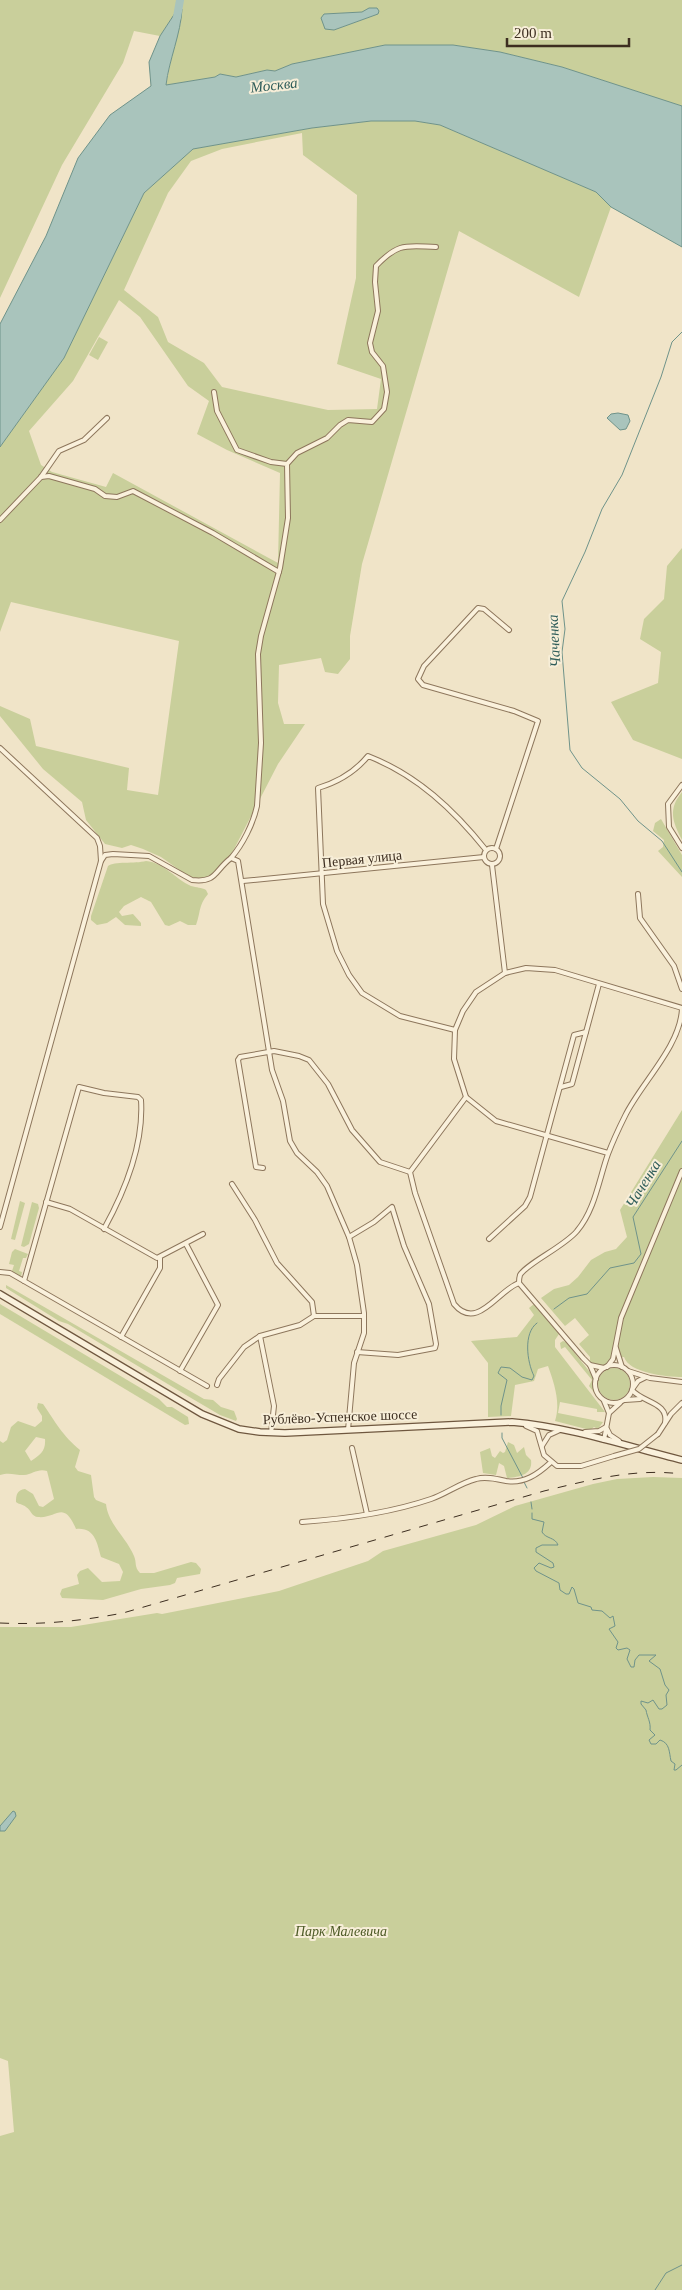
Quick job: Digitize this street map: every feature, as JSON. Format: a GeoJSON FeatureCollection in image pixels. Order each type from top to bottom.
{"type":"FeatureCollection","features":[{"type":"Feature","properties":{"kind":"main road","name":"Рублёво-Успенское шоссе"},"geometry":{"type":"LineString","coordinates":[[0,1294],[202,1414],[239,1429],[271,1433],[512,1422],[539,1424],[562,1429],[682,1460]]}},
{"type":"Feature","properties":{"kind":"street"},"geometry":{"type":"LineString","coordinates":[[0,1227],[101,861],[105,855],[113,854],[149,856],[192,880],[210,879],[216,876],[231,858],[246,834],[257,806],[261,743],[258,654],[261,636],[279,572],[288,518],[287,464],[297,453],[327,438],[348,420],[372,422],[384,409],[387,392],[386,380],[383,366],[372,352],[370,343],[378,311],[375,282],[376,266],[393,250],[398,248],[436,247]]}},
{"type":"Feature","properties":{"kind":"street"},"geometry":{"type":"LineString","coordinates":[[214,392],[217,411],[238,450],[271,462],[287,464]]}},
{"type":"Feature","properties":{"kind":"street"},"geometry":{"type":"LineString","coordinates":[[0,520],[41,477],[59,451],[84,440],[107,418]]}},
{"type":"Feature","properties":{"kind":"street"},"geometry":{"type":"LineString","coordinates":[[41,477],[49,476],[95,489],[105,496],[116,497],[133,491],[213,532],[279,572]]}},
{"type":"Feature","properties":{"kind":"street"},"geometry":{"type":"LineString","coordinates":[[496,849],[538,721],[514,711],[423,685],[418,679],[424,666],[478,608],[484,609],[509,630]]}},
{"type":"Feature","properties":{"kind":"street"},"geometry":{"type":"LineString","coordinates":[[0,748],[97,838],[100,846],[101,861]]}},
{"type":"Feature","properties":{"kind":"street"},"geometry":{"type":"LineString","coordinates":[[456,1030],[400,1016],[362,993],[349,975],[331,936],[323,904],[320,875],[318,788],[345,777],[360,766],[368,756],[380,760],[429,790],[464,822],[486,850]]}},
{"type":"Feature","properties":{"kind":"street"},"geometry":{"type":"LineString","coordinates":[[682,785],[668,804],[668,820],[669,827],[682,848]]}},
{"type":"Feature","properties":{"kind":"street"},"geometry":{"type":"LineString","coordinates":[[486,850],[496,849]]}},
{"type":"Feature","properties":{"kind":"street"},"geometry":{"type":"LineString","coordinates":[[492,865],[500,860],[500,854],[496,849]]}},
{"type":"Feature","properties":{"kind":"street"},"geometry":{"type":"LineString","coordinates":[[486,850],[484,857],[487,863],[492,865]]}},
{"type":"Feature","properties":{"kind":"street","name":"Первая улица"},"geometry":{"type":"LineString","coordinates":[[243,881],[320,875],[484,857]]}},
{"type":"Feature","properties":{"kind":"street"},"geometry":{"type":"LineString","coordinates":[[231,858],[238,861],[243,881],[273,1075],[283,1100],[290,1141],[297,1153],[317,1172],[327,1186],[349,1237],[357,1265],[364,1316],[363,1337],[354,1363],[348,1430]]}},
{"type":"Feature","properties":{"kind":"street"},"geometry":{"type":"LineString","coordinates":[[492,865],[505,973]]}},
{"type":"Feature","properties":{"kind":"street"},"geometry":{"type":"LineString","coordinates":[[638,894],[640,918],[674,966],[682,989]]}},
{"type":"Feature","properties":{"kind":"street"},"geometry":{"type":"LineString","coordinates":[[604,1440],[609,1413],[607,1405],[596,1387],[596,1380],[590,1365],[519,1283],[520,1275],[532,1264],[558,1249],[577,1231],[589,1212],[608,1153],[626,1114],[669,1046],[681,1018],[682,1009],[554,970],[526,968],[505,973],[476,992],[463,1011],[456,1030],[454,1059],[466,1097],[496,1121],[608,1153]]}},
{"type":"Feature","properties":{"kind":"street"},"geometry":{"type":"LineString","coordinates":[[561,1087],[572,1084],[599,984]]}},
{"type":"Feature","properties":{"kind":"street"},"geometry":{"type":"LineString","coordinates":[[488,1239],[525,1206],[530,1197],[574,1035],[586,1032]]}},
{"type":"Feature","properties":{"kind":"street"},"geometry":{"type":"LineString","coordinates":[[263,1168],[256,1167],[238,1060],[240,1057],[269,1051],[299,1056],[309,1060],[328,1084],[352,1130],[380,1162],[410,1172]]}},
{"type":"Feature","properties":{"kind":"street"},"geometry":{"type":"LineString","coordinates":[[24,1281],[79,1087],[140,1098],[142,1102],[139,1138],[122,1197],[104,1229]]}},
{"type":"Feature","properties":{"kind":"street"},"geometry":{"type":"LineString","coordinates":[[410,1172],[466,1097]]}},
{"type":"Feature","properties":{"kind":"street"},"geometry":{"type":"LineString","coordinates":[[596,1380],[613,1358],[621,1318],[682,1170]]}},
{"type":"Feature","properties":{"kind":"street"},"geometry":{"type":"LineString","coordinates":[[410,1172],[415,1193],[454,1304],[460,1311],[470,1314],[482,1311],[511,1286],[519,1283]]}},
{"type":"Feature","properties":{"kind":"street"},"geometry":{"type":"LineString","coordinates":[[232,1184],[255,1220],[277,1263],[312,1302],[314,1316]]}},
{"type":"Feature","properties":{"kind":"street"},"geometry":{"type":"LineString","coordinates":[[46,1202],[70,1209],[154,1257],[160,1258],[203,1234]]}},
{"type":"Feature","properties":{"kind":"street"},"geometry":{"type":"LineString","coordinates":[[349,1237],[374,1222],[392,1207],[404,1246],[429,1304],[436,1344],[435,1348],[398,1355],[357,1352]]}},
{"type":"Feature","properties":{"kind":"street"},"geometry":{"type":"LineString","coordinates":[[180,1371],[218,1305],[186,1244]]}},
{"type":"Feature","properties":{"kind":"street"},"geometry":{"type":"LineString","coordinates":[[121,1337],[160,1268],[160,1258]]}},
{"type":"Feature","properties":{"kind":"street"},"geometry":{"type":"LineString","coordinates":[[0,1272],[10,1273],[207,1386]]}},
{"type":"Feature","properties":{"kind":"street"},"geometry":{"type":"LineString","coordinates":[[217,1385],[244,1347],[260,1336],[300,1325],[314,1316],[364,1316]]}},
{"type":"Feature","properties":{"kind":"street"},"geometry":{"type":"LineString","coordinates":[[260,1336],[274,1406],[271,1433]]}},
{"type":"Feature","properties":{"kind":"street"},"geometry":{"type":"LineString","coordinates":[[616,1346],[622,1367]]}},
{"type":"Feature","properties":{"kind":"street"},"geometry":{"type":"LineString","coordinates":[[590,1365],[622,1367],[646,1377],[682,1382]]}},
{"type":"Feature","properties":{"kind":"street"},"geometry":{"type":"LineString","coordinates":[[628,1371],[632,1377],[632,1389],[642,1399],[661,1407],[666,1416],[665,1424]]}},
{"type":"Feature","properties":{"kind":"street"},"geometry":{"type":"LineString","coordinates":[[609,1413],[623,1400],[638,1381],[646,1377]]}},
{"type":"Feature","properties":{"kind":"street"},"geometry":{"type":"LineString","coordinates":[[601,1397],[610,1402],[642,1399]]}},
{"type":"Feature","properties":{"kind":"street"},"geometry":{"type":"LineString","coordinates":[[512,1422],[537,1431],[544,1456],[550,1463],[565,1467],[580,1466],[639,1449],[658,1434],[671,1414],[682,1403]]}},
{"type":"Feature","properties":{"kind":"street"},"geometry":{"type":"LineString","coordinates":[[574,1432],[593,1433],[606,1427]]}},
{"type":"Feature","properties":{"kind":"street"},"geometry":{"type":"LineString","coordinates":[[606,1427],[613,1438],[634,1448]]}},
{"type":"Feature","properties":{"kind":"street"},"geometry":{"type":"LineString","coordinates":[[542,1446],[549,1435],[562,1429]]}},
{"type":"Feature","properties":{"kind":"street"},"geometry":{"type":"LineString","coordinates":[[352,1448],[367,1514]]}},
{"type":"Feature","properties":{"kind":"street"},"geometry":{"type":"LineString","coordinates":[[302,1522],[367,1514],[409,1506],[434,1498],[475,1479],[487,1478],[515,1482],[528,1479],[550,1463]]}},
{"type":"Feature","properties":{"kind":"green space"},"geometry":{"type":"Polygon","coordinates":[[[0,0],[682,0],[682,106],[562,67],[500,52],[453,45],[385,45],[292,64],[275,71],[267,70],[236,77],[220,74],[215,77],[166,85],[177,31],[181,23],[179,7],[160,36],[134,31],[123,63],[62,165],[0,298],[0,0]],[[363,12],[324,14],[334,30],[378,14],[363,12]]]}},
{"type":"Feature","properties":{"kind":"green space"},"geometry":{"type":"Polygon","coordinates":[[[371,121],[415,121],[440,125],[596,192],[611,207],[579,297],[459,231],[362,564],[350,636],[350,659],[338,674],[325,672],[321,658],[279,665],[278,703],[284,724],[305,724],[278,764],[231,855],[213,873],[205,878],[198,879],[188,876],[161,857],[143,849],[131,845],[122,848],[105,844],[86,820],[82,802],[43,769],[0,716],[0,706],[30,719],[36,746],[129,768],[127,790],[158,795],[179,641],[11,602],[0,632],[0,447],[64,358],[144,193],[193,149],[312,128],[371,121]],[[302,133],[222,149],[191,161],[168,193],[124,290],[158,317],[168,342],[204,363],[222,387],[328,410],[377,409],[381,379],[337,364],[356,278],[357,195],[303,155],[302,133]],[[119,300],[73,381],[29,431],[41,465],[52,472],[106,487],[113,473],[278,563],[280,473],[227,450],[197,434],[209,401],[188,386],[140,317],[119,300]]]}},
{"type":"Feature","properties":{"kind":"green space"},"geometry":{"type":"Polygon","coordinates":[[[99,337],[108,342],[98,360],[89,355],[99,337]]]}},
{"type":"Feature","properties":{"kind":"green space"},"geometry":{"type":"Polygon","coordinates":[[[682,548],[682,759],[633,740],[611,702],[658,683],[661,652],[640,639],[644,619],[664,599],[667,566],[682,548]]]}},
{"type":"Feature","properties":{"kind":"green space"},"geometry":{"type":"Polygon","coordinates":[[[682,792],[682,840],[674,821],[673,810],[682,792]]]}},
{"type":"Feature","properties":{"kind":"green space"},"geometry":{"type":"Polygon","coordinates":[[[661,819],[682,855],[682,877],[658,851],[663,847],[664,840],[653,831],[655,823],[661,819]]]}},
{"type":"Feature","properties":{"kind":"green space"},"geometry":{"type":"Polygon","coordinates":[[[146,861],[159,865],[191,886],[206,890],[208,894],[201,906],[196,925],[188,925],[180,921],[169,926],[165,925],[151,902],[141,897],[124,906],[119,912],[122,916],[133,914],[141,923],[141,926],[125,925],[116,917],[107,923],[97,925],[91,920],[108,866],[111,864],[146,861]]]}},
{"type":"Feature","properties":{"kind":"green space"},"geometry":{"type":"Polygon","coordinates":[[[682,1110],[682,1377],[649,1373],[633,1367],[624,1357],[612,1358],[604,1367],[590,1362],[590,1357],[579,1344],[589,1335],[575,1318],[565,1326],[541,1298],[554,1289],[569,1285],[591,1260],[605,1252],[616,1249],[627,1237],[620,1210],[682,1110]]]}},
{"type":"Feature","properties":{"kind":"green space"},"geometry":{"type":"Polygon","coordinates":[[[20,1201],[25,1203],[15,1240],[11,1239],[20,1201]]]}},
{"type":"Feature","properties":{"kind":"green space"},"geometry":{"type":"Polygon","coordinates":[[[32,1202],[38,1204],[39,1208],[29,1244],[24,1247],[21,1246],[32,1202]]]}},
{"type":"Feature","properties":{"kind":"green space"},"geometry":{"type":"Polygon","coordinates":[[[15,1249],[28,1254],[26,1258],[23,1258],[19,1271],[22,1272],[21,1277],[12,1271],[14,1265],[9,1264],[12,1252],[15,1249]]]}},
{"type":"Feature","properties":{"kind":"green space"},"geometry":{"type":"Polygon","coordinates":[[[6,1285],[204,1399],[213,1400],[221,1407],[234,1411],[236,1421],[220,1415],[68,1324],[59,1321],[6,1288],[6,1285]]]}},
{"type":"Feature","properties":{"kind":"green space"},"geometry":{"type":"Polygon","coordinates":[[[0,1304],[159,1399],[167,1407],[172,1407],[188,1417],[189,1424],[185,1425],[0,1314],[0,1304]]]}},
{"type":"Feature","properties":{"kind":"green space"},"geometry":{"type":"Polygon","coordinates":[[[534,1304],[559,1334],[555,1340],[555,1347],[605,1412],[597,1412],[597,1409],[560,1402],[558,1413],[603,1422],[598,1429],[594,1427],[590,1430],[555,1421],[557,1400],[548,1366],[538,1369],[534,1381],[515,1385],[511,1416],[488,1417],[488,1363],[471,1341],[517,1337],[534,1315],[529,1308],[534,1304]]]}},
{"type":"Feature","properties":{"kind":"green space"},"geometry":{"type":"Polygon","coordinates":[[[566,1342],[593,1376],[596,1395],[589,1386],[592,1380],[565,1347],[561,1349],[560,1343],[566,1342]]]}},
{"type":"Feature","properties":{"kind":"green space"},"geometry":{"type":"Polygon","coordinates":[[[614,1368],[620,1369],[625,1373],[629,1378],[629,1390],[625,1395],[620,1399],[614,1400],[608,1399],[603,1395],[599,1390],[598,1384],[599,1378],[603,1373],[608,1369],[614,1368]]]}},
{"type":"Feature","properties":{"kind":"green space"},"geometry":{"type":"Polygon","coordinates":[[[38,1403],[43,1404],[64,1434],[80,1450],[75,1467],[78,1471],[91,1475],[94,1497],[96,1500],[106,1504],[110,1518],[131,1549],[140,1573],[154,1573],[191,1562],[196,1563],[201,1569],[200,1574],[177,1578],[175,1583],[170,1585],[141,1589],[103,1600],[62,1598],[60,1594],[62,1589],[79,1584],[77,1575],[80,1571],[88,1568],[102,1582],[120,1581],[123,1572],[119,1564],[101,1557],[96,1541],[91,1533],[82,1529],[76,1529],[67,1515],[59,1513],[45,1517],[36,1517],[25,1506],[16,1502],[16,1497],[20,1490],[25,1489],[33,1494],[39,1506],[43,1507],[54,1499],[47,1471],[38,1471],[24,1475],[0,1475],[0,1441],[3,1443],[7,1440],[11,1427],[18,1421],[35,1427],[42,1421],[42,1416],[37,1408],[38,1403]],[[36,1437],[25,1451],[31,1461],[42,1452],[45,1439],[36,1437]]]}},
{"type":"Feature","properties":{"kind":"green space"},"geometry":{"type":"Polygon","coordinates":[[[508,1442],[514,1445],[517,1453],[524,1447],[526,1455],[531,1460],[530,1469],[520,1476],[507,1478],[504,1466],[499,1463],[496,1475],[483,1473],[480,1452],[490,1448],[492,1456],[495,1458],[500,1451],[505,1452],[508,1442]]]}},
{"type":"Feature","properties":{"kind":"green space","name":"Парк Малевича"},"geometry":{"type":"Polygon","coordinates":[[[682,1478],[682,2290],[0,2290],[0,2136],[14,2132],[8,2061],[0,2058],[0,1627],[71,1627],[157,1613],[162,1614],[279,1591],[368,1561],[383,1551],[476,1525],[515,1506],[593,1484],[617,1479],[682,1478]]]}},
{"type":"Feature","properties":{"kind":"water","name":"Москва"},"geometry":{"type":"Polygon","coordinates":[[[179,7],[182,9],[181,18],[166,85],[215,77],[220,74],[236,77],[267,70],[275,71],[292,64],[385,45],[453,45],[500,52],[562,67],[682,106],[682,247],[611,207],[596,192],[440,125],[415,121],[371,121],[312,128],[193,149],[144,193],[64,358],[0,447],[0,324],[46,236],[78,158],[110,115],[151,86],[149,62],[160,36],[179,7]]]}},
{"type":"Feature","properties":{"kind":"water"},"geometry":{"type":"Polygon","coordinates":[[[369,8],[377,8],[378,14],[334,30],[325,29],[321,18],[324,14],[362,12],[369,8]]]}},
{"type":"Feature","properties":{"kind":"water"},"geometry":{"type":"Polygon","coordinates":[[[611,414],[628,415],[630,421],[626,429],[620,430],[607,418],[611,414]]]}},
{"type":"Feature","properties":{"kind":"water"},"geometry":{"type":"Polygon","coordinates":[[[13,1811],[16,1816],[5,1831],[0,1831],[0,1826],[13,1811]]]}},
{"type":"Feature","properties":{"kind":"waterway"},"geometry":{"type":"LineString","coordinates":[[177,17],[180,0]]}},
{"type":"Feature","properties":{"kind":"waterway","name":"Чаченка"},"geometry":{"type":"LineString","coordinates":[[682,332],[672,342],[661,377],[622,475],[602,509],[585,552],[562,601],[565,629],[562,652],[570,750],[582,768],[620,799],[638,821],[662,841],[682,872]]}},
{"type":"Feature","properties":{"kind":"waterway","name":"Чаченка"},"geometry":{"type":"LineString","coordinates":[[554,1309],[569,1298],[587,1294],[610,1268],[634,1263],[641,1254],[633,1217],[682,1141]]}},
{"type":"Feature","properties":{"kind":"waterway","name":"Чаченка"},"geometry":{"type":"LineString","coordinates":[[501,1415],[501,1406],[507,1380],[498,1373],[501,1367],[510,1368],[522,1377],[532,1380],[534,1376],[528,1356],[528,1340],[537,1323]]}},
{"type":"Feature","properties":{"kind":"waterway","name":"Чаченка"},"geometry":{"type":"LineString","coordinates":[[502,1433],[502,1438],[523,1478]]}},
{"type":"Feature","properties":{"kind":"waterway","name":"Чаченка"},"geometry":{"type":"LineString","coordinates":[[524,1482],[527,1488]]}},
{"type":"Feature","properties":{"kind":"waterway","name":"Чаченка"},"geometry":{"type":"LineString","coordinates":[[531,1502],[532,1509]]}},
{"type":"Feature","properties":{"kind":"waterway","name":"Чаченка"},"geometry":{"type":"LineString","coordinates":[[532,1513],[532,1519],[544,1522],[542,1532],[557,1542],[558,1545],[542,1545],[536,1548],[536,1552],[553,1563],[554,1567],[551,1568],[539,1563],[534,1568],[536,1571],[559,1583],[560,1590],[566,1594],[569,1594],[572,1587],[578,1603],[591,1607],[592,1610],[602,1611],[610,1618],[613,1616],[615,1626],[609,1629],[618,1642],[616,1648],[618,1650],[627,1648],[630,1650],[627,1659],[631,1667],[634,1667],[635,1660],[639,1655],[656,1655],[649,1661],[660,1669],[665,1685],[669,1690],[666,1695],[667,1705],[662,1709],[659,1709],[653,1700],[648,1703],[641,1701],[646,1710],[650,1730],[655,1735],[649,1740],[651,1744],[656,1744],[660,1740],[666,1743],[669,1748],[671,1761],[675,1764],[674,1770],[682,1765]]}},
{"type":"Feature","properties":{"kind":"waterway"},"geometry":{"type":"LineString","coordinates":[[655,2290],[666,2273],[682,2265]]}},
{"type":"Feature","properties":{"kind":"railway"},"geometry":{"type":"LineString","coordinates":[[0,1623],[62,1622],[123,1613],[544,1491],[612,1476],[647,1473],[682,1474]]}}]}
